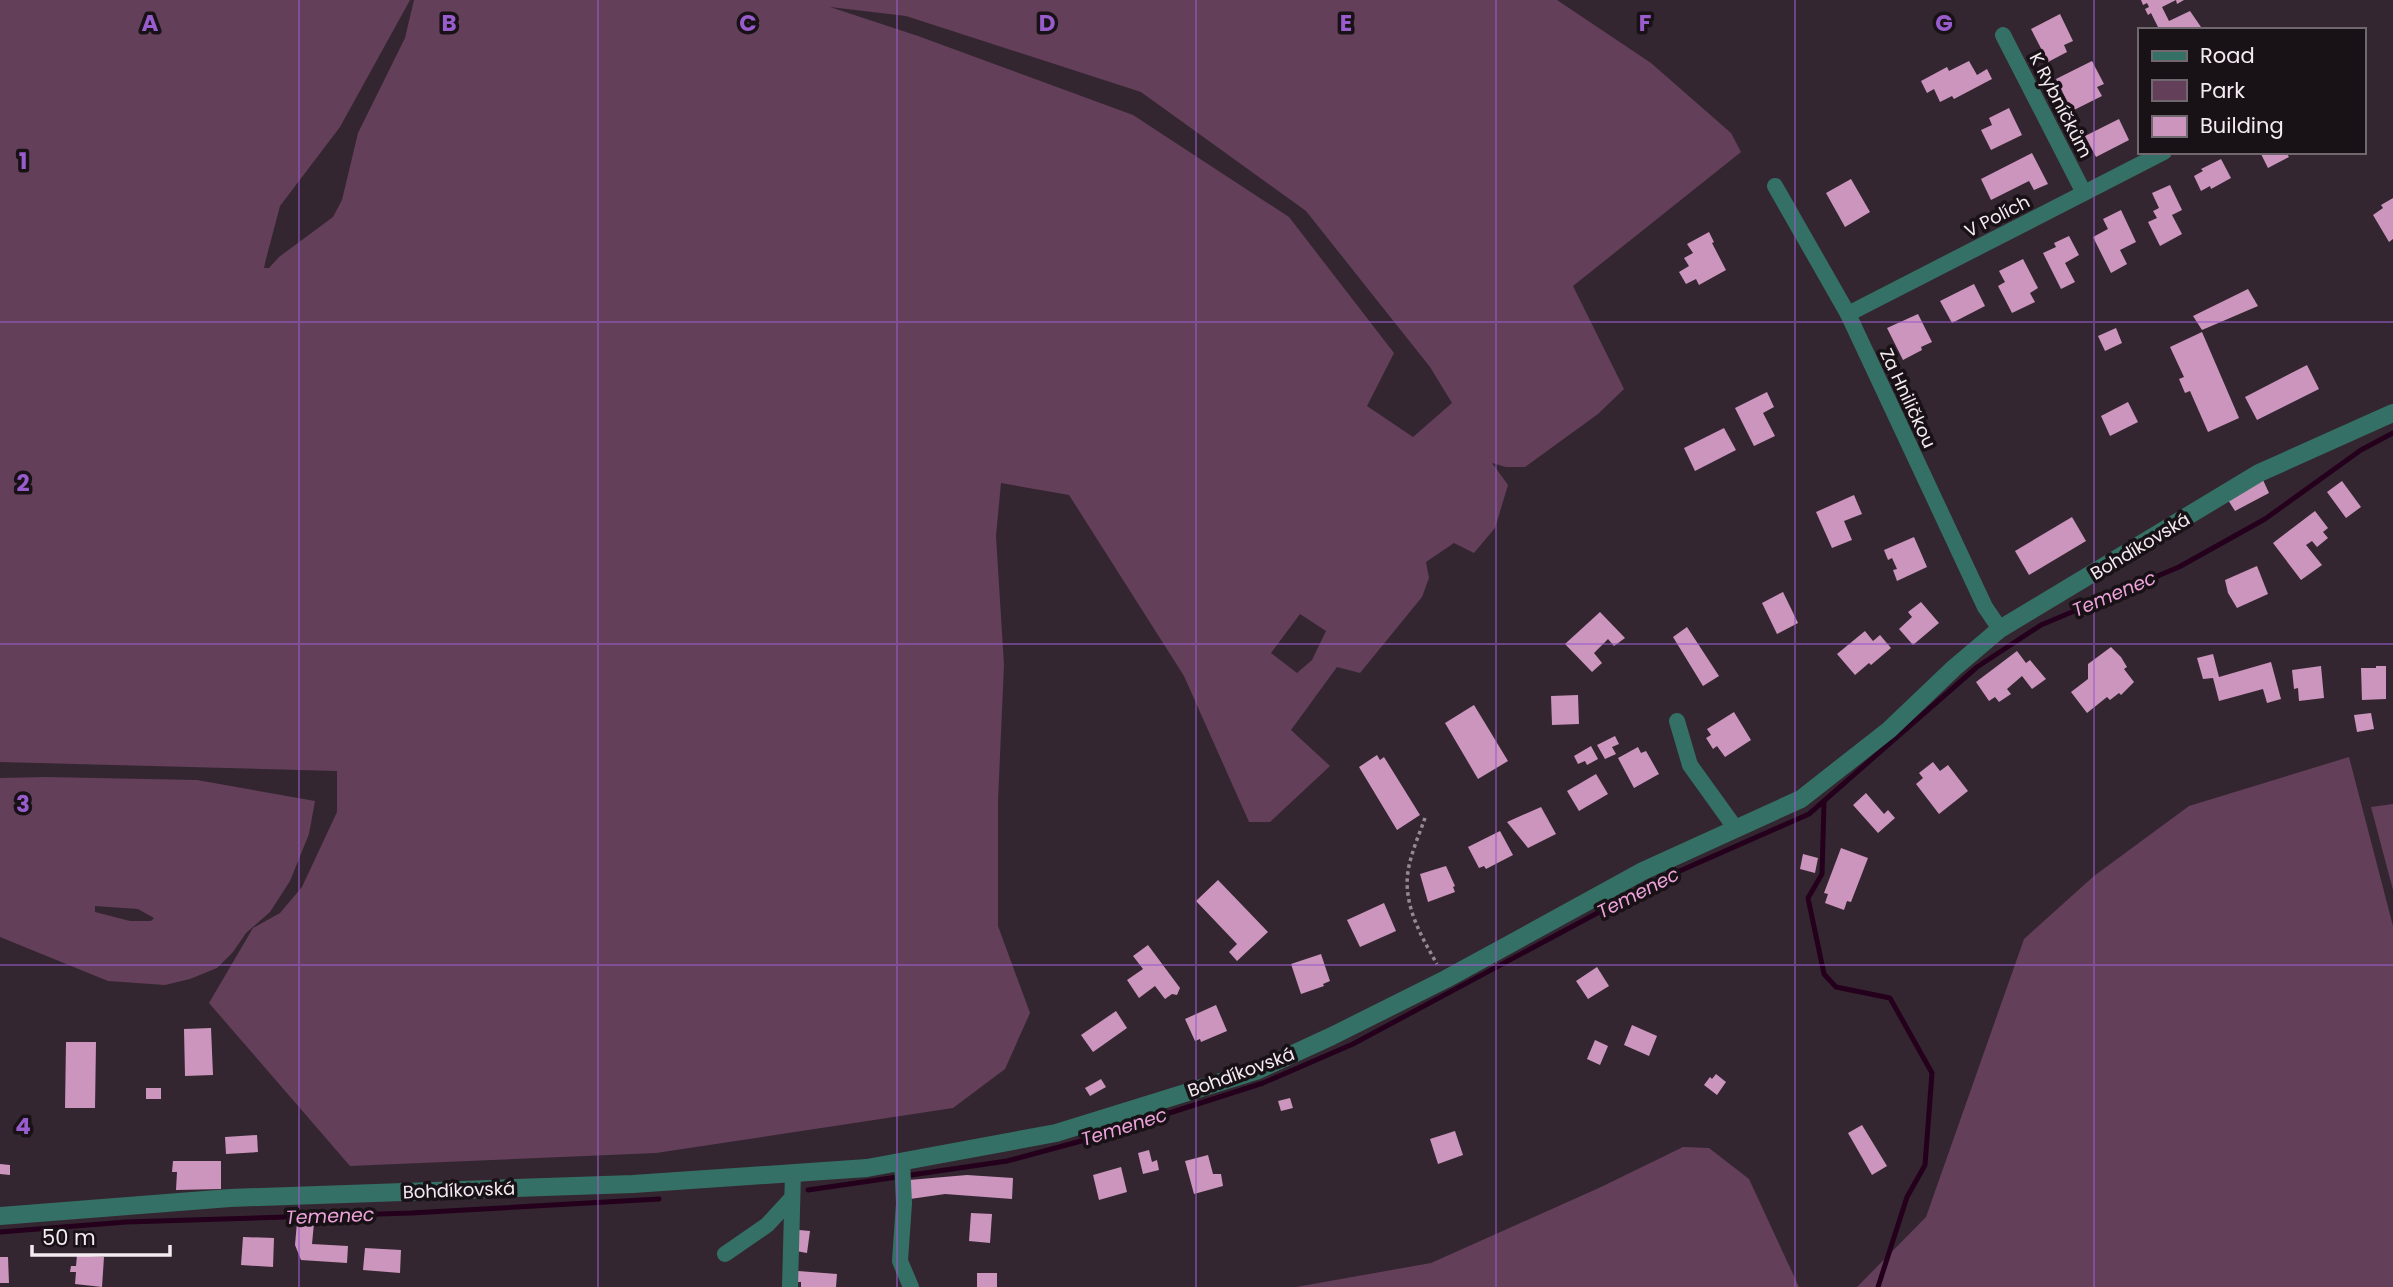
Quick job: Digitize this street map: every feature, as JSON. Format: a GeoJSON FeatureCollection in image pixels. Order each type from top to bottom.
{"type":"FeatureCollection","features":[{"type":"Feature","properties":{"kind":"street","name":"K Rybníčkům"},"geometry":{"type":"LineString","coordinates":[[2003,35],[2084,193]]}},
{"type":"Feature","properties":{"kind":"street","name":"V Polích"},"geometry":{"type":"LineString","coordinates":[[1848,314],[2160,154]]}},
{"type":"Feature","properties":{"kind":"street","name":"Za Hniličkou"},"geometry":{"type":"LineString","coordinates":[[1775,186],[1848,314],[1985,607],[2000,629]]}},
{"type":"Feature","properties":{"kind":"street","name":"Bohdíkovská"},"geometry":{"type":"LineString","coordinates":[[0,1216],[230,1198],[633,1184],[867,1168],[902,1171],[1056,1133],[1256,1071],[1446,979],[1643,871],[1801,799],[1889,730],[1954,668],[2000,629],[2259,474],[2393,413]]}},
{"type":"Feature","properties":{"kind":"street"},"geometry":{"type":"LineString","coordinates":[[1677,721],[1690,765],[1736,829]]}},
{"type":"Feature","properties":{"kind":"street"},"geometry":{"type":"LineString","coordinates":[[902,1171],[904,1203],[900,1261],[911,1287]]}},
{"type":"Feature","properties":{"kind":"street"},"geometry":{"type":"LineString","coordinates":[[789,1287],[793,1173]]}},
{"type":"Feature","properties":{"kind":"street"},"geometry":{"type":"LineString","coordinates":[[725,1254],[767,1225],[792,1198]]}},
{"type":"Feature","properties":{"kind":"path"},"geometry":{"type":"LineString","coordinates":[[1424,818],[1408,872],[1409,903],[1418,932],[1446,979]]}},
{"type":"Feature","properties":{"kind":"green space"},"geometry":{"type":"Polygon","coordinates":[[[0,0],[410,0],[340,127],[280,206],[264,268],[269,268],[279,257],[333,217],[342,200],[358,133],[405,38],[414,0],[1557,0],[1651,63],[1731,133],[1741,152],[1573,286],[1624,389],[1598,414],[1525,467],[1506,467],[1492,463],[1508,485],[1495,528],[1474,553],[1454,543],[1426,562],[1429,578],[1422,597],[1360,673],[1337,667],[1291,730],[1330,766],[1270,822],[1249,822],[1184,676],[1069,495],[1001,483],[996,536],[1004,665],[998,801],[998,926],[1030,1013],[1005,1069],[953,1108],[656,1153],[350,1166],[209,1003],[253,928],[280,913],[302,887],[337,812],[337,771],[0,762],[0,0]],[[830,7],[918,36],[1133,115],[1289,217],[1394,353],[1367,406],[1413,437],[1452,403],[1430,367],[1306,211],[1141,92],[906,16],[830,7]],[[1300,614],[1271,653],[1297,673],[1312,660],[1326,631],[1300,614]]]}},
{"type":"Feature","properties":{"kind":"green space"},"geometry":{"type":"Polygon","coordinates":[[[2349,757],[2393,926],[2393,1287],[1857,1287],[1926,1217],[2024,939],[2094,876],[2189,806],[2349,757]]]}},
{"type":"Feature","properties":{"kind":"green space"},"geometry":{"type":"Polygon","coordinates":[[[0,778],[197,780],[315,801],[309,834],[290,881],[270,912],[246,933],[233,952],[217,968],[165,985],[108,981],[0,937],[0,778]],[[95,906],[95,912],[130,921],[151,921],[154,918],[138,909],[95,906]]]}},
{"type":"Feature","properties":{"kind":"green space"},"geometry":{"type":"Polygon","coordinates":[[[2393,804],[2393,890],[2371,807],[2393,804]]]}},
{"type":"Feature","properties":{"kind":"green space"},"geometry":{"type":"Polygon","coordinates":[[[1683,1147],[1709,1148],[1749,1179],[1799,1287],[1296,1287],[1431,1263],[1683,1147]]]}},
{"type":"Feature","properties":{"kind":"building"},"geometry":{"type":"Polygon","coordinates":[[[2141,0],[2176,0],[2162,7],[2169,21],[2190,11],[2201,27],[2156,28],[2158,27],[2151,13],[2148,15],[2145,9],[2149,7],[2147,3],[2143,5],[2141,0]]]}},
{"type":"Feature","properties":{"kind":"building"},"geometry":{"type":"Polygon","coordinates":[[[2060,14],[2073,41],[2064,45],[2067,52],[2048,62],[2031,29],[2060,14]]]}},
{"type":"Feature","properties":{"kind":"building"},"geometry":{"type":"Polygon","coordinates":[[[1969,61],[1977,75],[1987,69],[1992,79],[1954,99],[1952,96],[1940,102],[1934,89],[1927,93],[1921,81],[1947,67],[1949,71],[1969,61]]]}},
{"type":"Feature","properties":{"kind":"building"},"geometry":{"type":"Polygon","coordinates":[[[2092,61],[2104,84],[2097,87],[2102,96],[2072,111],[2056,79],[2092,61]]]}},
{"type":"Feature","properties":{"kind":"building"},"geometry":{"type":"Polygon","coordinates":[[[2009,108],[2022,135],[1991,150],[1981,130],[1992,125],[1989,118],[2009,108]]]}},
{"type":"Feature","properties":{"kind":"building"},"geometry":{"type":"Polygon","coordinates":[[[2119,119],[2129,140],[2096,157],[2085,136],[2119,119]]]}},
{"type":"Feature","properties":{"kind":"building"},"geometry":{"type":"Polygon","coordinates":[[[2032,153],[2048,184],[2034,190],[2029,181],[1991,200],[1981,179],[2032,153]]]}},
{"type":"Feature","properties":{"kind":"building"},"geometry":{"type":"Polygon","coordinates":[[[2261,154],[2287,154],[2289,157],[2268,168],[2261,154]]]}},
{"type":"Feature","properties":{"kind":"building"},"geometry":{"type":"Polygon","coordinates":[[[2221,159],[2231,178],[2211,189],[2210,186],[2201,191],[2194,176],[2203,171],[2201,169],[2221,159]]]}},
{"type":"Feature","properties":{"kind":"building"},"geometry":{"type":"Polygon","coordinates":[[[1851,179],[1870,212],[1845,227],[1826,193],[1851,179]]]}},
{"type":"Feature","properties":{"kind":"building"},"geometry":{"type":"Polygon","coordinates":[[[2170,185],[2182,210],[2172,215],[2182,234],[2160,246],[2148,222],[2157,218],[2153,211],[2159,208],[2152,193],[2170,185]]]}},
{"type":"Feature","properties":{"kind":"building"},"geometry":{"type":"Polygon","coordinates":[[[2393,198],[2393,239],[2389,242],[2373,215],[2383,208],[2381,205],[2393,198]]]}},
{"type":"Feature","properties":{"kind":"building"},"geometry":{"type":"Polygon","coordinates":[[[2121,210],[2136,242],[2120,250],[2127,264],[2111,273],[2093,237],[2108,229],[2103,219],[2121,210]]]}},
{"type":"Feature","properties":{"kind":"building"},"geometry":{"type":"Polygon","coordinates":[[[1709,232],[1726,270],[1699,285],[1696,279],[1686,284],[1679,272],[1689,266],[1684,258],[1693,253],[1687,244],[1709,232]]]}},
{"type":"Feature","properties":{"kind":"building"},"geometry":{"type":"Polygon","coordinates":[[[2069,236],[2079,255],[2065,263],[2075,282],[2061,289],[2043,253],[2056,247],[2054,243],[2069,236]]]}},
{"type":"Feature","properties":{"kind":"building"},"geometry":{"type":"Polygon","coordinates":[[[2023,259],[2038,288],[2030,293],[2035,302],[2012,313],[1998,286],[2005,282],[1999,271],[2023,259]]]}},
{"type":"Feature","properties":{"kind":"building"},"geometry":{"type":"Polygon","coordinates":[[[1974,284],[1985,306],[1952,323],[1940,301],[1974,284]]]}},
{"type":"Feature","properties":{"kind":"building"},"geometry":{"type":"Polygon","coordinates":[[[2248,289],[2258,306],[2202,330],[2193,316],[2248,289]]]}},
{"type":"Feature","properties":{"kind":"building"},"geometry":{"type":"Polygon","coordinates":[[[1918,314],[1932,342],[1903,360],[1887,328],[1918,314]]]}},
{"type":"Feature","properties":{"kind":"building"},"geometry":{"type":"Polygon","coordinates":[[[2116,328],[2122,343],[2105,351],[2098,336],[2116,328]]]}},
{"type":"Feature","properties":{"kind":"building"},"geometry":{"type":"Polygon","coordinates":[[[2202,332],[2239,418],[2208,432],[2190,391],[2185,393],[2179,379],[2184,377],[2170,347],[2202,332]]]}},
{"type":"Feature","properties":{"kind":"building"},"geometry":{"type":"Polygon","coordinates":[[[2307,365],[2319,389],[2257,420],[2245,397],[2307,365]]]}},
{"type":"Feature","properties":{"kind":"building"},"geometry":{"type":"Polygon","coordinates":[[[1767,392],[1774,407],[1763,413],[1775,436],[1754,446],[1735,408],[1767,392]]]}},
{"type":"Feature","properties":{"kind":"building"},"geometry":{"type":"Polygon","coordinates":[[[2128,402],[2138,422],[2110,436],[2101,416],[2128,402]]]}},
{"type":"Feature","properties":{"kind":"building"},"geometry":{"type":"Polygon","coordinates":[[[1724,428],[1736,450],[1695,471],[1684,448],[1724,428]]]}},
{"type":"Feature","properties":{"kind":"building"},"geometry":{"type":"Polygon","coordinates":[[[2263,480],[2269,493],[2235,511],[2228,500],[2263,480]]]}},
{"type":"Feature","properties":{"kind":"building"},"geometry":{"type":"Polygon","coordinates":[[[2342,481],[2361,507],[2346,518],[2327,492],[2342,481]]]}},
{"type":"Feature","properties":{"kind":"building"},"geometry":{"type":"Polygon","coordinates":[[[1854,495],[1862,514],[1844,521],[1852,540],[1832,548],[1816,512],[1854,495]]]}},
{"type":"Feature","properties":{"kind":"building"},"geometry":{"type":"Polygon","coordinates":[[[2315,511],[2328,528],[2323,532],[2328,538],[2317,547],[2312,541],[2306,545],[2322,565],[2301,580],[2273,543],[2315,511]]]}},
{"type":"Feature","properties":{"kind":"building"},"geometry":{"type":"Polygon","coordinates":[[[2072,517],[2086,541],[2029,575],[2015,551],[2072,517]]]}},
{"type":"Feature","properties":{"kind":"building"},"geometry":{"type":"Polygon","coordinates":[[[1914,537],[1927,567],[1897,581],[1893,570],[1897,569],[1892,558],[1888,560],[1884,550],[1914,537]]]}},
{"type":"Feature","properties":{"kind":"building"},"geometry":{"type":"Polygon","coordinates":[[[2257,566],[2268,594],[2237,608],[2228,593],[2225,580],[2257,566]]]}},
{"type":"Feature","properties":{"kind":"building"},"geometry":{"type":"Polygon","coordinates":[[[1783,592],[1798,623],[1777,634],[1762,603],[1783,592]]]}},
{"type":"Feature","properties":{"kind":"building"},"geometry":{"type":"Polygon","coordinates":[[[1921,602],[1939,623],[1913,645],[1899,629],[1912,617],[1908,612],[1921,602]]]}},
{"type":"Feature","properties":{"kind":"building"},"geometry":{"type":"Polygon","coordinates":[[[1600,612],[1625,638],[1614,646],[1608,639],[1594,653],[1602,663],[1592,672],[1565,644],[1600,612]]]}},
{"type":"Feature","properties":{"kind":"building"},"geometry":{"type":"Polygon","coordinates":[[[1687,627],[1719,676],[1703,686],[1673,637],[1687,627]]]}},
{"type":"Feature","properties":{"kind":"building"},"geometry":{"type":"Polygon","coordinates":[[[1865,631],[1873,641],[1880,635],[1891,648],[1855,675],[1837,654],[1865,631]]]}},
{"type":"Feature","properties":{"kind":"building"},"geometry":{"type":"Polygon","coordinates":[[[2111,647],[2121,657],[2127,667],[2124,669],[2134,682],[2121,695],[2119,693],[2110,700],[2107,697],[2087,713],[2071,692],[2088,679],[2088,664],[2111,647]]]}},
{"type":"Feature","properties":{"kind":"building"},"geometry":{"type":"Polygon","coordinates":[[[2017,651],[2026,663],[2030,660],[2046,679],[2032,689],[2022,676],[2007,689],[2011,694],[1999,702],[1995,697],[1989,701],[1976,682],[2017,651]]]}},
{"type":"Feature","properties":{"kind":"building"},"geometry":{"type":"Polygon","coordinates":[[[2213,654],[2219,677],[2271,662],[2281,699],[2267,703],[2263,689],[2219,701],[2213,678],[2203,679],[2197,658],[2213,654]]]}},
{"type":"Feature","properties":{"kind":"building"},"geometry":{"type":"Polygon","coordinates":[[[2321,666],[2324,698],[2299,701],[2298,688],[2294,689],[2292,670],[2321,666]]]}},
{"type":"Feature","properties":{"kind":"building"},"geometry":{"type":"Polygon","coordinates":[[[2386,666],[2386,699],[2362,700],[2361,668],[2386,666]]]}},
{"type":"Feature","properties":{"kind":"building"},"geometry":{"type":"Polygon","coordinates":[[[1578,695],[1579,724],[1552,725],[1551,696],[1578,695]]]}},
{"type":"Feature","properties":{"kind":"building"},"geometry":{"type":"Polygon","coordinates":[[[1474,705],[1508,761],[1478,779],[1445,723],[1474,705]]]}},
{"type":"Feature","properties":{"kind":"building"},"geometry":{"type":"Polygon","coordinates":[[[1734,712],[1751,740],[1725,757],[1717,746],[1713,749],[1706,738],[1711,735],[1707,729],[1734,712]]]}},
{"type":"Feature","properties":{"kind":"building"},"geometry":{"type":"Polygon","coordinates":[[[2371,713],[2374,729],[2357,732],[2354,715],[2371,713]]]}},
{"type":"Feature","properties":{"kind":"building"},"geometry":{"type":"Polygon","coordinates":[[[1615,736],[1619,744],[1612,747],[1616,754],[1605,759],[1597,745],[1615,736]]]}},
{"type":"Feature","properties":{"kind":"building"},"geometry":{"type":"Polygon","coordinates":[[[1591,746],[1598,759],[1587,765],[1585,761],[1578,764],[1574,756],[1591,746]]]}},
{"type":"Feature","properties":{"kind":"building"},"geometry":{"type":"Polygon","coordinates":[[[1638,747],[1641,753],[1646,751],[1659,774],[1634,788],[1618,758],[1638,747]]]}},
{"type":"Feature","properties":{"kind":"building"},"geometry":{"type":"Polygon","coordinates":[[[1377,755],[1380,760],[1384,757],[1420,815],[1397,830],[1359,767],[1377,755]]]}},
{"type":"Feature","properties":{"kind":"building"},"geometry":{"type":"Polygon","coordinates":[[[1933,762],[1940,771],[1948,765],[1968,791],[1939,814],[1916,784],[1923,778],[1919,773],[1933,762]]]}},
{"type":"Feature","properties":{"kind":"building"},"geometry":{"type":"Polygon","coordinates":[[[1596,774],[1608,794],[1579,811],[1567,791],[1596,774]]]}},
{"type":"Feature","properties":{"kind":"building"},"geometry":{"type":"Polygon","coordinates":[[[1866,793],[1884,814],[1888,810],[1895,818],[1878,833],[1853,805],[1866,793]]]}},
{"type":"Feature","properties":{"kind":"building"},"geometry":{"type":"Polygon","coordinates":[[[1541,807],[1556,834],[1528,848],[1507,822],[1541,807]]]}},
{"type":"Feature","properties":{"kind":"building"},"geometry":{"type":"Polygon","coordinates":[[[1500,831],[1513,855],[1486,869],[1484,866],[1479,868],[1468,847],[1500,831]]]}},
{"type":"Feature","properties":{"kind":"building"},"geometry":{"type":"Polygon","coordinates":[[[1841,848],[1868,858],[1851,902],[1847,901],[1844,910],[1825,903],[1828,894],[1824,893],[1841,848]]]}},
{"type":"Feature","properties":{"kind":"building"},"geometry":{"type":"Polygon","coordinates":[[[1803,854],[1818,858],[1815,873],[1800,869],[1803,854]]]}},
{"type":"Feature","properties":{"kind":"building"},"geometry":{"type":"Polygon","coordinates":[[[1446,866],[1455,892],[1428,902],[1420,874],[1446,866]]]}},
{"type":"Feature","properties":{"kind":"building"},"geometry":{"type":"Polygon","coordinates":[[[1218,880],[1268,932],[1237,961],[1229,952],[1237,944],[1196,901],[1218,880]]]}},
{"type":"Feature","properties":{"kind":"building"},"geometry":{"type":"Polygon","coordinates":[[[1384,903],[1396,931],[1360,947],[1347,920],[1384,903]]]}},
{"type":"Feature","properties":{"kind":"building"},"geometry":{"type":"Polygon","coordinates":[[[1148,945],[1180,988],[1177,995],[1172,994],[1165,999],[1155,986],[1139,998],[1127,980],[1143,969],[1133,956],[1148,945]]]}},
{"type":"Feature","properties":{"kind":"building"},"geometry":{"type":"Polygon","coordinates":[[[1321,954],[1330,981],[1323,984],[1324,986],[1301,994],[1291,964],[1321,954]]]}},
{"type":"Feature","properties":{"kind":"building"},"geometry":{"type":"Polygon","coordinates":[[[1597,967],[1609,986],[1588,999],[1576,981],[1597,967]]]}},
{"type":"Feature","properties":{"kind":"building"},"geometry":{"type":"Polygon","coordinates":[[[1216,1005],[1227,1031],[1201,1042],[1200,1039],[1195,1041],[1185,1019],[1216,1005]]]}},
{"type":"Feature","properties":{"kind":"building"},"geometry":{"type":"Polygon","coordinates":[[[1116,1011],[1127,1028],[1093,1052],[1081,1035],[1116,1011]]]}},
{"type":"Feature","properties":{"kind":"building"},"geometry":{"type":"Polygon","coordinates":[[[1632,1025],[1657,1036],[1649,1056],[1624,1045],[1632,1025]]]}},
{"type":"Feature","properties":{"kind":"building"},"geometry":{"type":"Polygon","coordinates":[[[211,1028],[213,1075],[185,1076],[184,1029],[211,1028]]]}},
{"type":"Feature","properties":{"kind":"building"},"geometry":{"type":"Polygon","coordinates":[[[1595,1040],[1608,1046],[1600,1065],[1587,1059],[1595,1040]]]}},
{"type":"Feature","properties":{"kind":"building"},"geometry":{"type":"Polygon","coordinates":[[[66,1042],[96,1042],[95,1108],[65,1108],[66,1042]]]}},
{"type":"Feature","properties":{"kind":"building"},"geometry":{"type":"Polygon","coordinates":[[[1716,1074],[1726,1082],[1717,1095],[1704,1085],[1716,1074]]]}},
{"type":"Feature","properties":{"kind":"building"},"geometry":{"type":"Polygon","coordinates":[[[1101,1079],[1106,1087],[1090,1096],[1085,1088],[1101,1079]]]}},
{"type":"Feature","properties":{"kind":"building"},"geometry":{"type":"Polygon","coordinates":[[[146,1088],[161,1088],[161,1099],[146,1099],[146,1088]]]}},
{"type":"Feature","properties":{"kind":"building"},"geometry":{"type":"Polygon","coordinates":[[[1290,1098],[1293,1108],[1281,1111],[1278,1101],[1290,1098]]]}},
{"type":"Feature","properties":{"kind":"building"},"geometry":{"type":"Polygon","coordinates":[[[1862,1125],[1887,1166],[1872,1175],[1848,1133],[1862,1125]]]}},
{"type":"Feature","properties":{"kind":"building"},"geometry":{"type":"Polygon","coordinates":[[[1455,1131],[1463,1155],[1438,1164],[1430,1139],[1455,1131]]]}},
{"type":"Feature","properties":{"kind":"building"},"geometry":{"type":"Polygon","coordinates":[[[257,1135],[258,1152],[226,1154],[225,1137],[257,1135]]]}},
{"type":"Feature","properties":{"kind":"building"},"geometry":{"type":"Polygon","coordinates":[[[1149,1150],[1152,1162],[1157,1160],[1159,1170],[1143,1174],[1138,1153],[1149,1150]]]}},
{"type":"Feature","properties":{"kind":"building"},"geometry":{"type":"Polygon","coordinates":[[[1208,1155],[1213,1174],[1221,1174],[1223,1186],[1194,1194],[1185,1161],[1208,1155]]]}},
{"type":"Feature","properties":{"kind":"building"},"geometry":{"type":"Polygon","coordinates":[[[173,1161],[221,1161],[221,1189],[176,1190],[177,1172],[172,1172],[173,1161]]]}},
{"type":"Feature","properties":{"kind":"building"},"geometry":{"type":"Polygon","coordinates":[[[0,1164],[10,1165],[10,1175],[0,1174],[0,1164]]]}},
{"type":"Feature","properties":{"kind":"building"},"geometry":{"type":"Polygon","coordinates":[[[1121,1167],[1127,1192],[1099,1200],[1093,1175],[1121,1167]]]}},
{"type":"Feature","properties":{"kind":"building"},"geometry":{"type":"Polygon","coordinates":[[[967,1175],[1013,1178],[1012,1199],[945,1194],[910,1199],[909,1180],[967,1175]]]}},
{"type":"Feature","properties":{"kind":"building"},"geometry":{"type":"Polygon","coordinates":[[[971,1213],[992,1214],[990,1243],[969,1241],[971,1213]]]}},
{"type":"Feature","properties":{"kind":"building"},"geometry":{"type":"Polygon","coordinates":[[[297,1222],[314,1223],[312,1244],[348,1246],[347,1263],[301,1260],[295,1245],[297,1222]]]}},
{"type":"Feature","properties":{"kind":"building"},"geometry":{"type":"Polygon","coordinates":[[[799,1230],[810,1231],[807,1253],[796,1251],[799,1230]]]}},
{"type":"Feature","properties":{"kind":"building"},"geometry":{"type":"Polygon","coordinates":[[[243,1237],[274,1238],[273,1267],[241,1265],[243,1237]]]}},
{"type":"Feature","properties":{"kind":"building"},"geometry":{"type":"Polygon","coordinates":[[[365,1248],[401,1250],[400,1273],[363,1270],[365,1248]]]}},
{"type":"Feature","properties":{"kind":"building"},"geometry":{"type":"Polygon","coordinates":[[[77,1255],[104,1257],[102,1287],[75,1284],[76,1272],[70,1272],[71,1266],[76,1266],[77,1255]]]}},
{"type":"Feature","properties":{"kind":"building"},"geometry":{"type":"Polygon","coordinates":[[[0,1257],[8,1257],[9,1283],[0,1283],[0,1257]]]}},
{"type":"Feature","properties":{"kind":"building"},"geometry":{"type":"Polygon","coordinates":[[[798,1271],[837,1274],[836,1287],[801,1287],[801,1282],[797,1282],[798,1271]]]}},
{"type":"Feature","properties":{"kind":"building"},"geometry":{"type":"Polygon","coordinates":[[[977,1273],[997,1273],[997,1287],[977,1287],[977,1273]]]}},
{"type":"Feature","properties":{"kind":"waterway","name":"Temenec"},"geometry":{"type":"LineString","coordinates":[[808,1190],[1007,1161],[1085,1140],[1263,1083],[1353,1044],[1657,881],[1809,814],[1977,667],[2041,625],[2179,567],[2265,519],[2361,450],[2393,433]]}},
{"type":"Feature","properties":{"kind":"waterway"},"geometry":{"type":"LineString","coordinates":[[1824,803],[1822,874],[1808,898],[1824,974],[1836,987],[1890,998],[1932,1073],[1925,1165],[1907,1197],[1878,1287]]}},
{"type":"Feature","properties":{"kind":"waterway","name":"Temenec"},"geometry":{"type":"LineString","coordinates":[[0,1232],[126,1222],[411,1213],[659,1199]]}}]}
